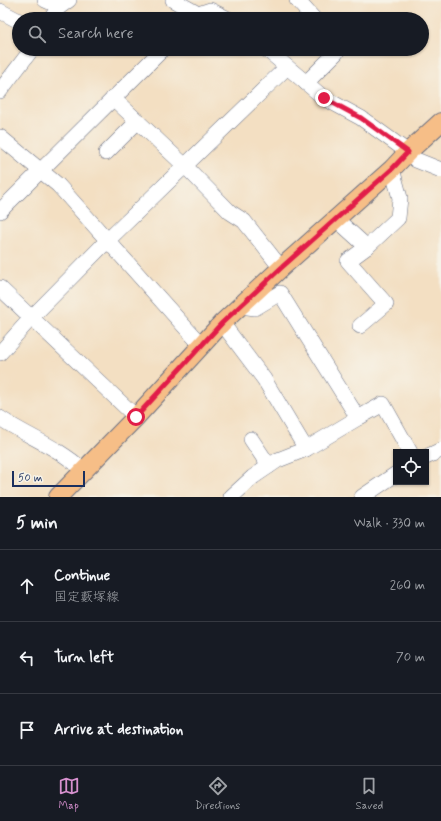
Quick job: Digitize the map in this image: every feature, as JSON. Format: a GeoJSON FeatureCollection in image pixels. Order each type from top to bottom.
{"type":"FeatureCollection","features":[{"type":"Feature","properties":{"kind":"main road"},"geometry":{"type":"LineString","coordinates":[[58,497],[136,417],[222,323],[392,169],[441,122]]}},
{"type":"Feature","properties":{"kind":"street"},"geometry":{"type":"LineString","coordinates":[[0,6],[2,0]]}},
{"type":"Feature","properties":{"kind":"street"},"geometry":{"type":"LineString","coordinates":[[45,0],[54,4],[59,9]]}},
{"type":"Feature","properties":{"kind":"street"},"geometry":{"type":"LineString","coordinates":[[173,0],[189,12]]}},
{"type":"Feature","properties":{"kind":"street"},"geometry":{"type":"LineString","coordinates":[[297,0],[308,12]]}},
{"type":"Feature","properties":{"kind":"street"},"geometry":{"type":"LineString","coordinates":[[0,11],[12,17]]}},
{"type":"Feature","properties":{"kind":"street"},"geometry":{"type":"LineString","coordinates":[[0,91],[27,56]]}},
{"type":"Feature","properties":{"kind":"street"},"geometry":{"type":"LineString","coordinates":[[0,211],[41,172],[156,56]]}},
{"type":"Feature","properties":{"kind":"street"},"geometry":{"type":"LineString","coordinates":[[274,56],[324,98],[361,118],[408,152],[416,160],[441,170]]}},
{"type":"Feature","properties":{"kind":"street"},"geometry":{"type":"LineString","coordinates":[[306,83],[333,56]]}},
{"type":"Feature","properties":{"kind":"street"},"geometry":{"type":"LineString","coordinates":[[0,354],[31,318],[107,241],[287,67]]}},
{"type":"Feature","properties":{"kind":"street"},"geometry":{"type":"LineString","coordinates":[[114,98],[185,166],[230,212],[244,221],[281,268]]}},
{"type":"Feature","properties":{"kind":"street"},"geometry":{"type":"LineString","coordinates":[[106,153],[138,121]]}},
{"type":"Feature","properties":{"kind":"street"},"geometry":{"type":"LineString","coordinates":[[0,137],[58,185],[201,345]]}},
{"type":"Feature","properties":{"kind":"street"},"geometry":{"type":"LineString","coordinates":[[360,326],[386,304],[348,261],[367,247],[398,218],[400,198],[392,169]]}},
{"type":"Feature","properties":{"kind":"street"},"geometry":{"type":"LineString","coordinates":[[336,219],[367,247]]}},
{"type":"Feature","properties":{"kind":"street"},"geometry":{"type":"LineString","coordinates":[[0,288],[136,417]]}},
{"type":"Feature","properties":{"kind":"street"},"geometry":{"type":"LineString","coordinates":[[241,306],[255,308],[280,293],[358,418]]}},
{"type":"Feature","properties":{"kind":"street"},"geometry":{"type":"LineString","coordinates":[[222,323],[264,379],[306,449]]}},
{"type":"Feature","properties":{"kind":"street"},"geometry":{"type":"LineString","coordinates":[[231,497],[253,477],[278,460],[306,449],[383,404],[408,449]]}},
{"type":"Feature","properties":{"kind":"street"},"geometry":{"type":"LineString","coordinates":[[0,418],[12,426],[51,446],[83,470]]}},
{"type":"Feature","properties":{"kind":"street"},"geometry":{"type":"LineString","coordinates":[[251,439],[269,466]]}},
{"type":"Feature","properties":{"kind":"street"},"geometry":{"type":"LineString","coordinates":[[429,456],[441,450]]}},
{"type":"Feature","properties":{"kind":"street"},"geometry":{"type":"LineString","coordinates":[[362,497],[393,476]]}},
{"type":"Feature","properties":{"kind":"route"},"geometry":{"type":"LineString","coordinates":[[136,417],[222,323],[392,169],[408,152],[361,118],[324,98]]}}]}
